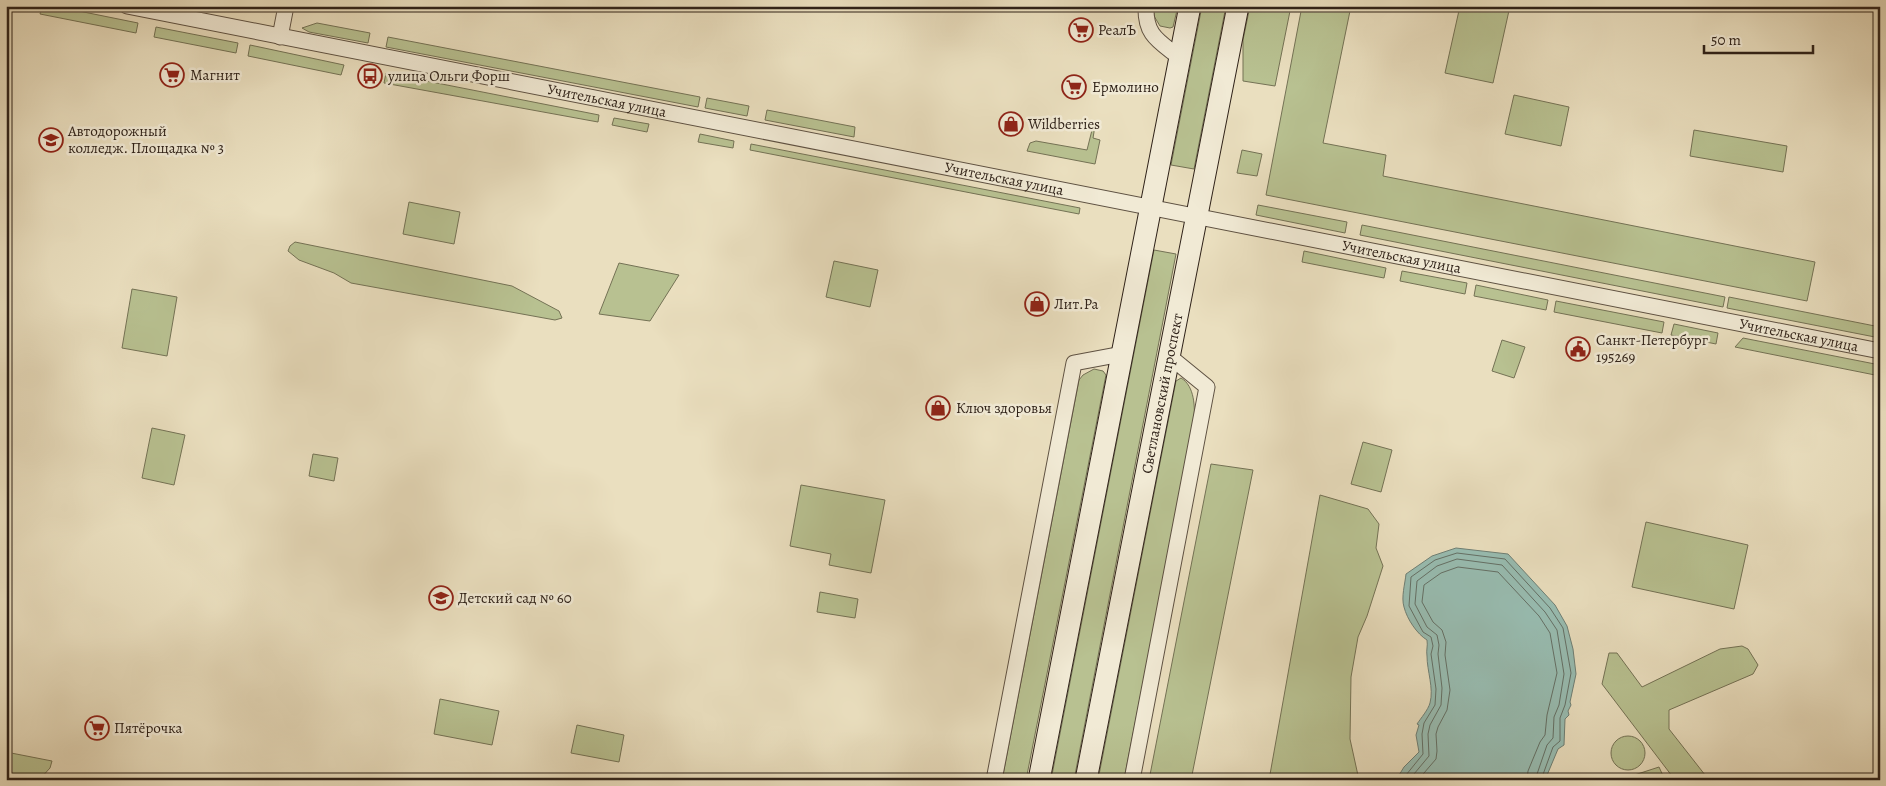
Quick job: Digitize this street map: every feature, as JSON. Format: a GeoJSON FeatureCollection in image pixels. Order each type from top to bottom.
{"type":"FeatureCollection","features":[{"type":"Feature","properties":{"kind":"main road"},"geometry":{"type":"LineString","coordinates":[[1039,780],[1190,6]]}},
{"type":"Feature","properties":{"kind":"main road","name":"Светлановский проспект"},"geometry":{"type":"LineString","coordinates":[[1086,780],[1238,6]]}},
{"type":"Feature","properties":{"kind":"street","name":"Учительская улица"},"geometry":{"type":"LineString","coordinates":[[127,6],[1880,351]]}},
{"type":"Feature","properties":{"kind":"street"},"geometry":{"type":"LineString","coordinates":[[280,37],[286,6]]}},
{"type":"Feature","properties":{"kind":"street"},"geometry":{"type":"LineString","coordinates":[[1146,6],[1146,18],[1150,34],[1180,58]]}},
{"type":"Feature","properties":{"kind":"street"},"geometry":{"type":"LineString","coordinates":[[994,780],[1074,363],[1122,354]]}},
{"type":"Feature","properties":{"kind":"street"},"geometry":{"type":"LineString","coordinates":[[1132,780],[1207,387],[1168,356]]}},
{"type":"Feature","properties":{"kind":"green space"},"geometry":{"type":"Polygon","coordinates":[[[42,6],[54,6],[138,23],[136,33],[40,14],[42,6]]]}},
{"type":"Feature","properties":{"kind":"green space"},"geometry":{"type":"Polygon","coordinates":[[[1153,6],[1178,6],[1173,27],[1160,26],[1154,16],[1153,6]]]}},
{"type":"Feature","properties":{"kind":"green space"},"geometry":{"type":"Polygon","coordinates":[[[1202,6],[1226,6],[1194,169],[1171,165],[1202,6]]]}},
{"type":"Feature","properties":{"kind":"green space"},"geometry":{"type":"Polygon","coordinates":[[[1250,6],[1291,6],[1275,86],[1243,81],[1243,40],[1250,6]]]}},
{"type":"Feature","properties":{"kind":"green space"},"geometry":{"type":"Polygon","coordinates":[[[1302,6],[1351,6],[1323,143],[1386,155],[1383,176],[1815,262],[1807,301],[1266,195],[1302,6]]]}},
{"type":"Feature","properties":{"kind":"green space"},"geometry":{"type":"Polygon","coordinates":[[[1460,6],[1510,6],[1493,83],[1445,73],[1460,6]]]}},
{"type":"Feature","properties":{"kind":"green space"},"geometry":{"type":"Polygon","coordinates":[[[317,23],[370,33],[368,43],[309,32],[302,28],[317,23]]]}},
{"type":"Feature","properties":{"kind":"green space"},"geometry":{"type":"Polygon","coordinates":[[[156,27],[238,43],[236,53],[154,37],[156,27]]]}},
{"type":"Feature","properties":{"kind":"green space"},"geometry":{"type":"Polygon","coordinates":[[[388,37],[700,97],[698,107],[386,47],[388,37]]]}},
{"type":"Feature","properties":{"kind":"green space"},"geometry":{"type":"Polygon","coordinates":[[[250,45],[344,65],[341,75],[248,56],[250,45]]]}},
{"type":"Feature","properties":{"kind":"green space"},"geometry":{"type":"Polygon","coordinates":[[[386,73],[599,115],[598,122],[384,83],[386,73]]]}},
{"type":"Feature","properties":{"kind":"green space"},"geometry":{"type":"Polygon","coordinates":[[[1514,95],[1569,107],[1561,146],[1505,134],[1514,95]]]}},
{"type":"Feature","properties":{"kind":"green space"},"geometry":{"type":"Polygon","coordinates":[[[707,98],[749,106],[747,116],[705,108],[707,98]]]}},
{"type":"Feature","properties":{"kind":"green space"},"geometry":{"type":"Polygon","coordinates":[[[767,110],[855,127],[854,137],[765,120],[767,110]]]}},
{"type":"Feature","properties":{"kind":"green space"},"geometry":{"type":"Polygon","coordinates":[[[614,118],[649,124],[647,132],[612,125],[614,118]]]}},
{"type":"Feature","properties":{"kind":"green space"},"geometry":{"type":"Polygon","coordinates":[[[1093,126],[1095,126],[1093,138],[1100,140],[1095,164],[1027,151],[1030,143],[1036,141],[1087,150],[1093,126]]]}},
{"type":"Feature","properties":{"kind":"green space"},"geometry":{"type":"Polygon","coordinates":[[[1694,130],[1787,146],[1783,172],[1690,156],[1694,130]]]}},
{"type":"Feature","properties":{"kind":"green space"},"geometry":{"type":"Polygon","coordinates":[[[700,134],[734,141],[733,148],[698,142],[700,134]]]}},
{"type":"Feature","properties":{"kind":"green space"},"geometry":{"type":"Polygon","coordinates":[[[751,144],[1080,208],[1079,214],[750,150],[751,144]]]}},
{"type":"Feature","properties":{"kind":"green space"},"geometry":{"type":"Polygon","coordinates":[[[1242,150],[1262,154],[1257,176],[1237,173],[1242,150]]]}},
{"type":"Feature","properties":{"kind":"green space"},"geometry":{"type":"Polygon","coordinates":[[[409,202],[460,212],[454,244],[403,234],[409,202]]]}},
{"type":"Feature","properties":{"kind":"green space"},"geometry":{"type":"Polygon","coordinates":[[[1258,205],[1347,222],[1345,233],[1256,215],[1258,205]]]}},
{"type":"Feature","properties":{"kind":"green space"},"geometry":{"type":"Polygon","coordinates":[[[1362,225],[1725,297],[1723,307],[1360,235],[1362,225]]]}},
{"type":"Feature","properties":{"kind":"green space"},"geometry":{"type":"Polygon","coordinates":[[[295,242],[512,286],[559,311],[562,318],[555,320],[351,283],[334,273],[299,260],[288,251],[295,242]]]}},
{"type":"Feature","properties":{"kind":"green space"},"geometry":{"type":"Polygon","coordinates":[[[1154,250],[1176,254],[1074,780],[1051,780],[1154,250]]]}},
{"type":"Feature","properties":{"kind":"green space"},"geometry":{"type":"Polygon","coordinates":[[[1304,251],[1386,268],[1384,278],[1302,262],[1304,251]]]}},
{"type":"Feature","properties":{"kind":"green space"},"geometry":{"type":"Polygon","coordinates":[[[834,261],[878,270],[870,307],[826,297],[834,261]]]}},
{"type":"Feature","properties":{"kind":"green space"},"geometry":{"type":"Polygon","coordinates":[[[619,263],[679,275],[650,321],[599,314],[619,263]]]}},
{"type":"Feature","properties":{"kind":"green space"},"geometry":{"type":"Polygon","coordinates":[[[1402,271],[1467,283],[1465,294],[1400,281],[1402,271]]]}},
{"type":"Feature","properties":{"kind":"green space"},"geometry":{"type":"Polygon","coordinates":[[[1476,285],[1548,300],[1546,310],[1474,296],[1476,285]]]}},
{"type":"Feature","properties":{"kind":"green space"},"geometry":{"type":"Polygon","coordinates":[[[132,289],[177,297],[167,356],[122,348],[132,289]]]}},
{"type":"Feature","properties":{"kind":"green space"},"geometry":{"type":"Polygon","coordinates":[[[1729,297],[1880,327],[1880,338],[1727,308],[1729,297]]]}},
{"type":"Feature","properties":{"kind":"green space"},"geometry":{"type":"Polygon","coordinates":[[[1556,301],[1664,322],[1662,333],[1554,312],[1556,301]]]}},
{"type":"Feature","properties":{"kind":"green space"},"geometry":{"type":"Polygon","coordinates":[[[1674,324],[1718,333],[1716,344],[1671,335],[1674,324]]]}},
{"type":"Feature","properties":{"kind":"green space"},"geometry":{"type":"Polygon","coordinates":[[[1743,338],[1880,365],[1880,376],[1735,347],[1743,338]]]}},
{"type":"Feature","properties":{"kind":"green space"},"geometry":{"type":"Polygon","coordinates":[[[1502,340],[1525,347],[1514,378],[1492,371],[1502,340]]]}},
{"type":"Feature","properties":{"kind":"green space"},"geometry":{"type":"Polygon","coordinates":[[[1094,369],[1103,371],[1106,375],[1026,780],[1002,780],[1079,380],[1083,375],[1094,369]]]}},
{"type":"Feature","properties":{"kind":"green space"},"geometry":{"type":"Polygon","coordinates":[[[1181,378],[1192,392],[1194,422],[1124,780],[1098,780],[1176,381],[1181,378]]]}},
{"type":"Feature","properties":{"kind":"green space"},"geometry":{"type":"Polygon","coordinates":[[[152,428],[185,435],[174,485],[142,478],[152,428]]]}},
{"type":"Feature","properties":{"kind":"green space"},"geometry":{"type":"Polygon","coordinates":[[[1363,442],[1392,450],[1381,492],[1351,484],[1363,442]]]}},
{"type":"Feature","properties":{"kind":"green space"},"geometry":{"type":"Polygon","coordinates":[[[313,454],[338,458],[334,481],[309,476],[313,454]]]}},
{"type":"Feature","properties":{"kind":"green space"},"geometry":{"type":"Polygon","coordinates":[[[1211,464],[1253,470],[1191,780],[1149,780],[1211,464]]]}},
{"type":"Feature","properties":{"kind":"green space"},"geometry":{"type":"Polygon","coordinates":[[[801,485],[885,500],[871,573],[829,565],[831,554],[790,546],[801,485]]]}},
{"type":"Feature","properties":{"kind":"green space"},"geometry":{"type":"Polygon","coordinates":[[[1320,495],[1368,509],[1379,524],[1376,548],[1383,566],[1367,616],[1358,637],[1351,677],[1350,739],[1359,780],[1269,780],[1320,495]]]}},
{"type":"Feature","properties":{"kind":"green space"},"geometry":{"type":"Polygon","coordinates":[[[1646,522],[1748,545],[1734,609],[1632,587],[1646,522]]]}},
{"type":"Feature","properties":{"kind":"green space"},"geometry":{"type":"Polygon","coordinates":[[[820,592],[858,599],[855,618],[817,612],[820,592]]]}},
{"type":"Feature","properties":{"kind":"green space"},"geometry":{"type":"Polygon","coordinates":[[[1742,646],[1748,649],[1758,665],[1753,674],[1669,710],[1669,729],[1709,780],[1675,780],[1602,684],[1609,653],[1617,653],[1642,687],[1720,649],[1742,646]]]}},
{"type":"Feature","properties":{"kind":"green space"},"geometry":{"type":"Polygon","coordinates":[[[440,699],[499,711],[492,745],[434,734],[440,699]]]}},
{"type":"Feature","properties":{"kind":"green space"},"geometry":{"type":"Polygon","coordinates":[[[577,725],[624,735],[619,762],[571,753],[577,725]]]}},
{"type":"Feature","properties":{"kind":"green space"},"geometry":{"type":"Polygon","coordinates":[[[1628,736],[1635,737],[1640,741],[1644,746],[1644,760],[1640,765],[1635,769],[1628,770],[1621,769],[1616,765],[1612,760],[1611,753],[1612,746],[1616,741],[1621,737],[1628,736]]]}},
{"type":"Feature","properties":{"kind":"green space"},"geometry":{"type":"Polygon","coordinates":[[[6,752],[52,761],[50,768],[39,780],[6,773],[6,752]]]}},
{"type":"Feature","properties":{"kind":"green space"},"geometry":{"type":"Polygon","coordinates":[[[1659,767],[1665,780],[1619,780],[1659,767]]]}},
{"type":"Feature","properties":{"kind":"water"},"geometry":{"type":"Polygon","coordinates":[[[1456,548],[1508,554],[1555,605],[1567,626],[1573,649],[1576,674],[1571,705],[1568,711],[1569,715],[1565,719],[1564,745],[1558,749],[1545,780],[1396,780],[1404,767],[1419,752],[1416,735],[1419,725],[1417,724],[1428,708],[1431,697],[1427,662],[1427,640],[1413,626],[1405,612],[1403,603],[1406,574],[1432,556],[1456,548]]]}},
{"type":"Feature","properties":{"kind":"place","name":"РеалЪ"},"geometry":{"type":"Point","coordinates":[1081,30]}},
{"type":"Feature","properties":{"kind":"place","name":"Магнит"},"geometry":{"type":"Point","coordinates":[172,75]}},
{"type":"Feature","properties":{"kind":"place","name":"улица Ольги Форш"},"geometry":{"type":"Point","coordinates":[370,76]}},
{"type":"Feature","properties":{"kind":"place","name":"Ермолино"},"geometry":{"type":"Point","coordinates":[1074,87]}},
{"type":"Feature","properties":{"kind":"place","name":"Wildberries"},"geometry":{"type":"Point","coordinates":[1011,124]}},
{"type":"Feature","properties":{"kind":"place","name":"Автодорожный колледж. Площадка № 3"},"geometry":{"type":"Point","coordinates":[51,140]}},
{"type":"Feature","properties":{"kind":"place","name":"Лит.Ра"},"geometry":{"type":"Point","coordinates":[1037,304]}},
{"type":"Feature","properties":{"kind":"place","name":"Санкт-Петербург 195269"},"geometry":{"type":"Point","coordinates":[1578,349]}},
{"type":"Feature","properties":{"kind":"place","name":"Ключ здоровья"},"geometry":{"type":"Point","coordinates":[938,408]}},
{"type":"Feature","properties":{"kind":"place","name":"Детский сад № 60"},"geometry":{"type":"Point","coordinates":[441,598]}},
{"type":"Feature","properties":{"kind":"place","name":"Пятёрочка"},"geometry":{"type":"Point","coordinates":[97,728]}}]}
